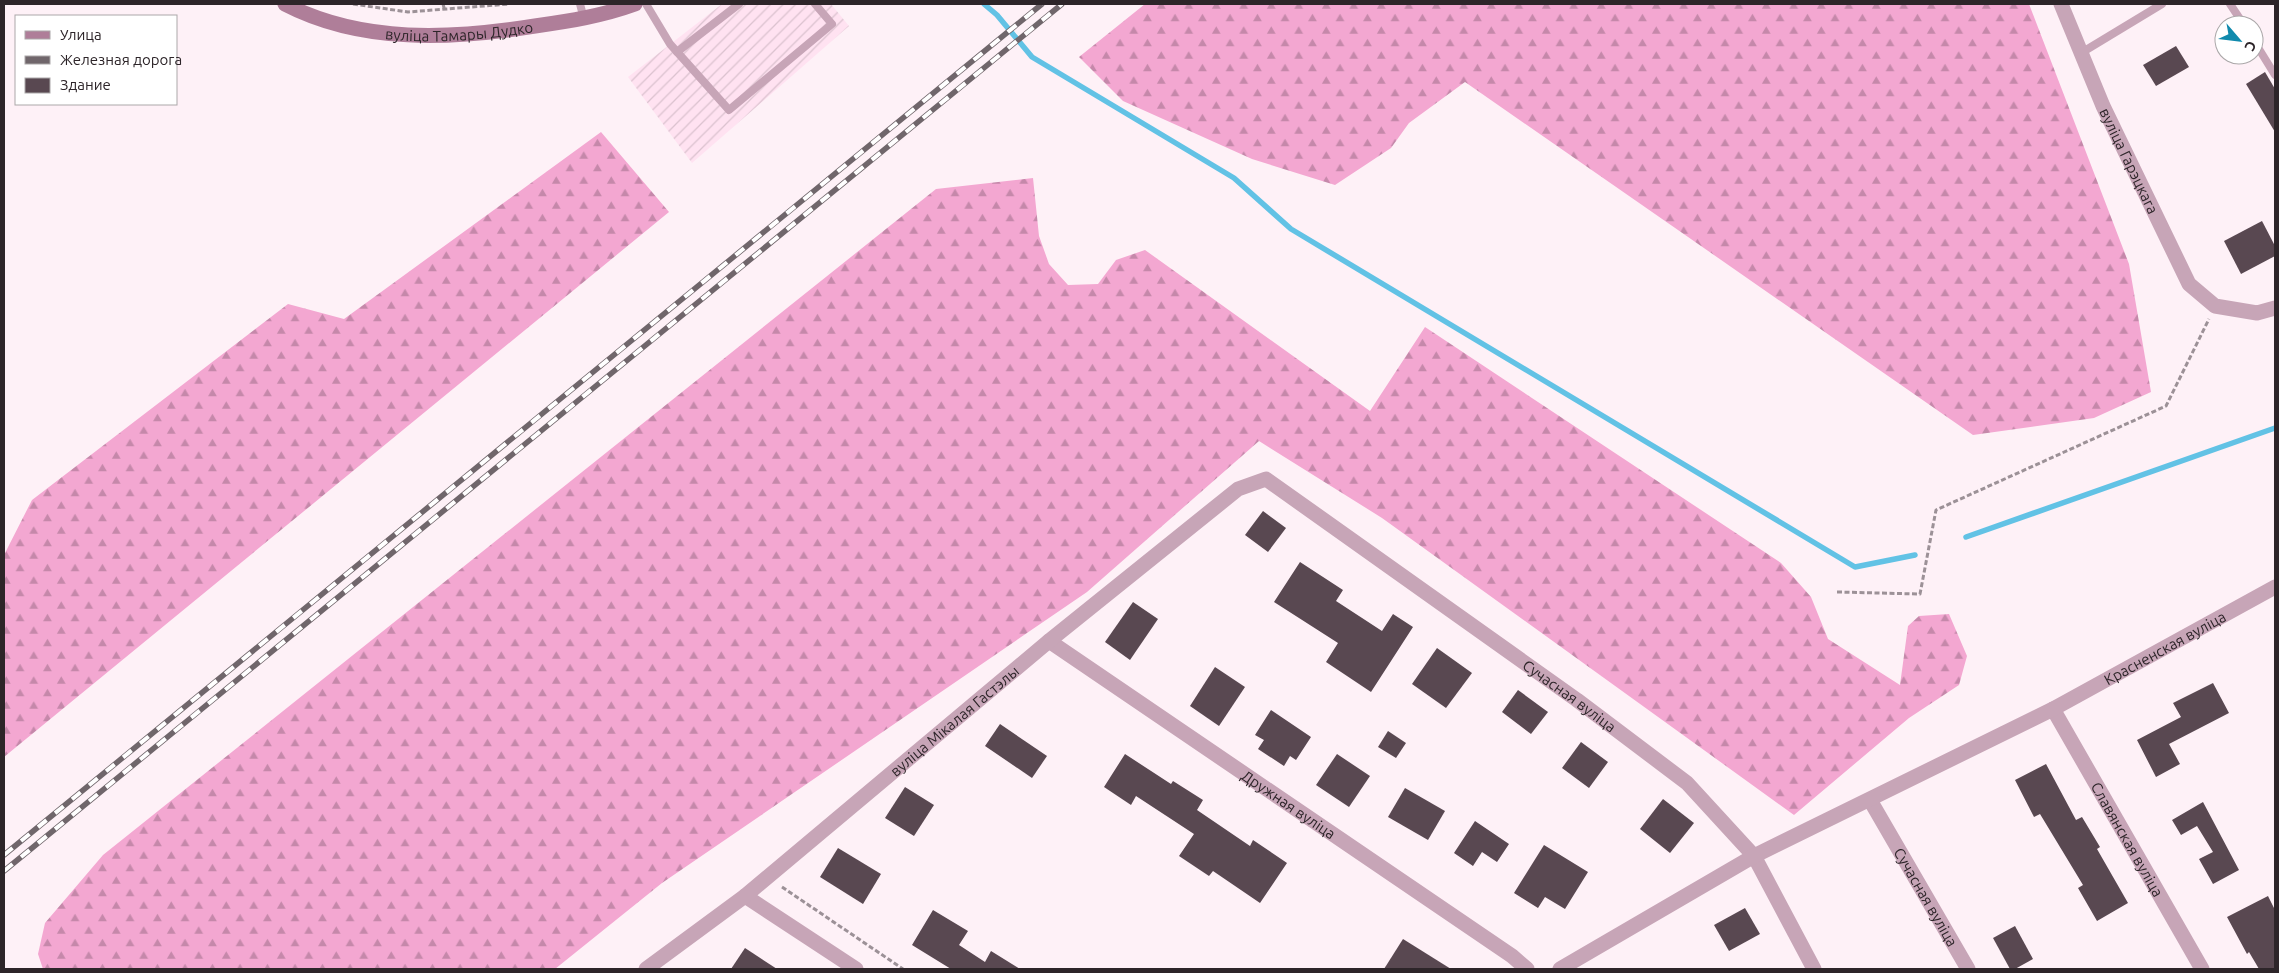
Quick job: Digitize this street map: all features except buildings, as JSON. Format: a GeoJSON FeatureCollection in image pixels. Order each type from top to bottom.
{"type":"FeatureCollection","features":[{"type":"Feature","properties":{"kind":"street","name":"вуліца Тамары Дудко"},"geometry":{"type":"LineString","coordinates":[[285,4],[300,12],[344,27],[407,36],[480,35],[584,19],[635,4]]}},
{"type":"Feature","properties":{"kind":"street","name":"вуліца Гарэцкага"},"geometry":{"type":"LineString","coordinates":[[2061,4],[2103,106],[2189,284],[2215,306]]}},
{"type":"Feature","properties":{"kind":"street"},"geometry":{"type":"LineString","coordinates":[[2215,306],[2257,313],[2275,308]]}},
{"type":"Feature","properties":{"kind":"street","name":"вуліца Мікалая Гастэлы"},"geometry":{"type":"LineString","coordinates":[[646,969],[745,896],[1049,642],[1238,489],[1266,480]]}},
{"type":"Feature","properties":{"kind":"street","name":"Сучасная вуліца"},"geometry":{"type":"LineString","coordinates":[[1266,480],[1577,700],[1687,783],[1754,856],[1814,969]]}},
{"type":"Feature","properties":{"kind":"street","name":"Красненская вуліца"},"geometry":{"type":"LineString","coordinates":[[1560,969],[1754,856],[2053,709],[2275,587]]}},
{"type":"Feature","properties":{"kind":"street","name":"Дружная вуліца"},"geometry":{"type":"LineString","coordinates":[[1049,642],[1512,956],[1527,969]]}},
{"type":"Feature","properties":{"kind":"street","name":"Славянская вуліца"},"geometry":{"type":"LineString","coordinates":[[2053,709],[2202,969]]}},
{"type":"Feature","properties":{"kind":"street","name":"Сучасная вуліца"},"geometry":{"type":"LineString","coordinates":[[1870,800],[1968,969]]}},
{"type":"Feature","properties":{"kind":"street"},"geometry":{"type":"LineString","coordinates":[[745,896],[856,969]]}},
{"type":"Feature","properties":{"kind":"lane"},"geometry":{"type":"LineString","coordinates":[[580,4],[584,19]]}},
{"type":"Feature","properties":{"kind":"lane"},"geometry":{"type":"LineString","coordinates":[[646,4],[670,44],[729,110],[832,24],[815,4]]}},
{"type":"Feature","properties":{"kind":"lane"},"geometry":{"type":"LineString","coordinates":[[677,52],[739,4]]}},
{"type":"Feature","properties":{"kind":"lane"},"geometry":{"type":"LineString","coordinates":[[2081,53],[2162,4]]}},
{"type":"Feature","properties":{"kind":"lane"},"geometry":{"type":"LineString","coordinates":[[2230,4],[2237,15]]}},
{"type":"Feature","properties":{"kind":"lane"},"geometry":{"type":"LineString","coordinates":[[2264,57],[2275,75]]}},
{"type":"Feature","properties":{"kind":"path"},"geometry":{"type":"LineString","coordinates":[[353,4],[408,12],[509,4]]}},
{"type":"Feature","properties":{"kind":"path"},"geometry":{"type":"LineString","coordinates":[[443,4],[445,10]]}},
{"type":"Feature","properties":{"kind":"path"},"geometry":{"type":"LineString","coordinates":[[1837,592],[1920,594],[1936,510],[2166,406],[2215,306]]}},
{"type":"Feature","properties":{"kind":"path"},"geometry":{"type":"LineString","coordinates":[[767,878],[903,969]]}},
{"type":"Feature","properties":{"kind":"shaded area"},"geometry":{"type":"Polygon","coordinates":[[[722,4],[831,4],[849,26],[692,163],[628,77],[722,4]]]}},
{"type":"Feature","properties":{"kind":"green space"},"geometry":{"type":"Polygon","coordinates":[[[1145,4],[2029,4],[2129,264],[2151,392],[2094,418],[1973,435],[1465,82],[1409,123],[1391,148],[1335,185],[1252,159],[1123,101],[1079,57],[1145,4]]]}},
{"type":"Feature","properties":{"kind":"green space"},"geometry":{"type":"Polygon","coordinates":[[[601,132],[669,212],[4,757],[4,555],[32,500],[288,304],[344,319],[601,132]]]}},
{"type":"Feature","properties":{"kind":"green space"},"geometry":{"type":"Polygon","coordinates":[[[1033,178],[1039,236],[1049,264],[1068,285],[1098,284],[1116,260],[1145,250],[1370,411],[1425,327],[1781,563],[1811,597],[1828,639],[1900,685],[1908,626],[1919,616],[1949,614],[1967,656],[1959,685],[1909,718],[1794,815],[1382,518],[1259,441],[1087,592],[662,883],[555,969],[43,969],[38,954],[45,923],[103,855],[936,189],[1033,178]]]}},
{"type":"Feature","properties":{"kind":"waterway"},"geometry":{"type":"LineString","coordinates":[[984,4],[997,15],[1032,57],[1234,178],[1291,229],[1855,567],[1915,555]]}},
{"type":"Feature","properties":{"kind":"waterway"},"geometry":{"type":"LineString","coordinates":[[1966,537],[2275,428]]}},
{"type":"Feature","properties":{"kind":"railway"},"geometry":{"type":"LineString","coordinates":[[4,855],[1042,4]]}},
{"type":"Feature","properties":{"kind":"railway"},"geometry":{"type":"LineString","coordinates":[[4,871],[1062,4]]}}]}
